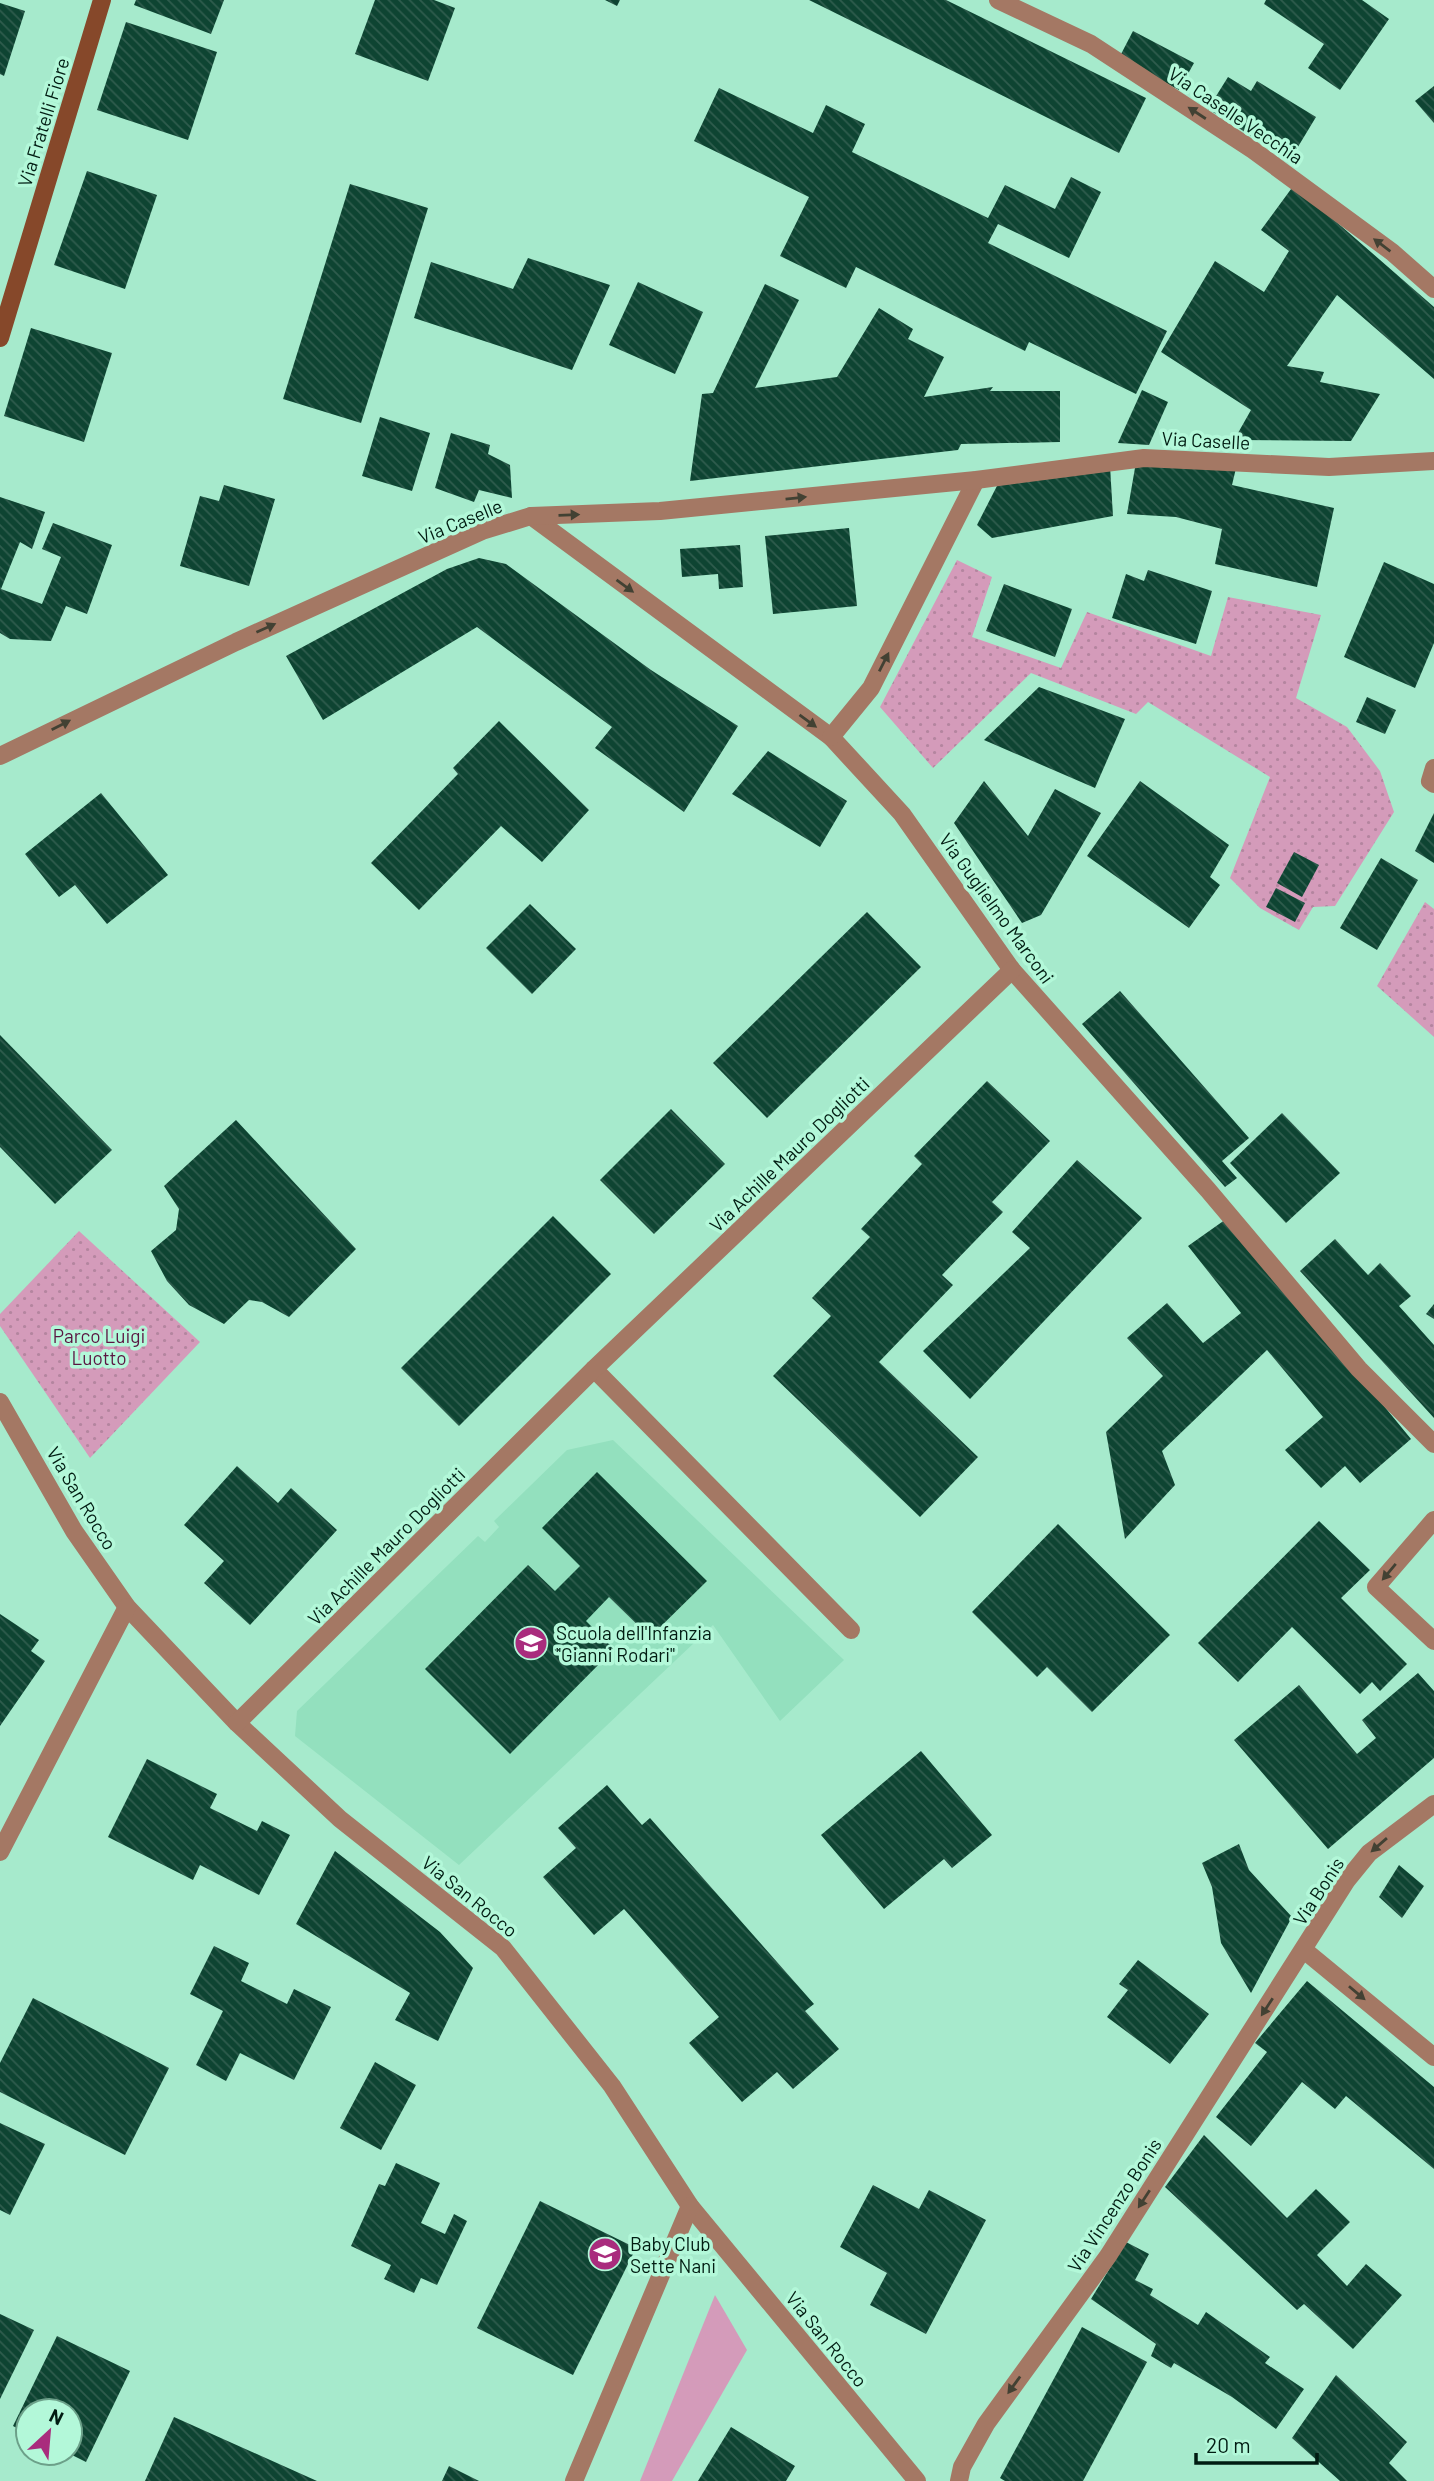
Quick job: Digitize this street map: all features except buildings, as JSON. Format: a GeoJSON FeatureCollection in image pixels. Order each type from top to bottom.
{"type":"FeatureCollection","features":[{"type":"Feature","properties":{"kind":"street","name":"Via Fratelli Fiore"},"geometry":{"type":"LineString","coordinates":[[0,338],[102,0]]}},
{"type":"Feature","properties":{"kind":"street","name":"Via Caselle Vecchia"},"geometry":{"type":"LineString","coordinates":[[998,0],[1091,44],[1242,142],[1392,252],[1434,289]]}},
{"type":"Feature","properties":{"kind":"street","name":"Via Caselle"},"geometry":{"type":"LineString","coordinates":[[0,756],[261,631],[482,531],[531,516],[660,511],[976,480],[1144,458],[1329,467],[1434,461]]}},
{"type":"Feature","properties":{"kind":"street"},"geometry":{"type":"LineString","coordinates":[[831,737],[871,688],[976,480]]}},
{"type":"Feature","properties":{"kind":"street","name":"Via Guglielmo Marconi"},"geometry":{"type":"LineString","coordinates":[[531,516],[831,737],[902,814],[1012,970],[1208,1190],[1359,1369],[1434,1444]]}},
{"type":"Feature","properties":{"kind":"street"},"geometry":{"type":"LineString","coordinates":[[1434,768],[1430,781],[1434,783]]}},
{"type":"Feature","properties":{"kind":"street","name":"Via Achille Mauro Dogliotti"},"geometry":{"type":"LineString","coordinates":[[237,1723],[594,1369],[1012,970]]}},
{"type":"Feature","properties":{"kind":"street"},"geometry":{"type":"LineString","coordinates":[[594,1369],[851,1630]]}},
{"type":"Feature","properties":{"kind":"street","name":"Via San Rocco"},"geometry":{"type":"LineString","coordinates":[[0,1402],[74,1531],[127,1607],[237,1723],[340,1819],[503,1948],[612,2086],[690,2206],[917,2481]]}},
{"type":"Feature","properties":{"kind":"street"},"geometry":{"type":"LineString","coordinates":[[1434,1520],[1428,1539],[1376,1587],[1434,1641]]}},
{"type":"Feature","properties":{"kind":"street"},"geometry":{"type":"LineString","coordinates":[[0,1852],[127,1607]]}},
{"type":"Feature","properties":{"kind":"street","name":"Via Bonis"},"geometry":{"type":"LineString","coordinates":[[1304,1950],[1347,1880],[1369,1853],[1434,1804]]}},
{"type":"Feature","properties":{"kind":"street"},"geometry":{"type":"LineString","coordinates":[[1304,1950],[1434,2057]]}},
{"type":"Feature","properties":{"kind":"street","name":"Via Vincenzo Bonis"},"geometry":{"type":"LineString","coordinates":[[959,2481],[962,2467],[986,2424],[1108,2256],[1304,1950]]}},
{"type":"Feature","properties":{"kind":"street"},"geometry":{"type":"LineString","coordinates":[[574,2481],[690,2206]]}},
{"type":"Feature","properties":{"kind":"shaded area","name":"Scuola dell'Infanzia \"Gianni Rodari\""},"geometry":{"type":"Polygon","coordinates":[[[613,1440],[844,1660],[780,1721],[713,1625],[459,1865],[295,1736],[297,1711],[478,1536],[485,1542],[499,1527],[494,1521],[567,1450],[613,1440]]]}},
{"type":"Feature","properties":{"kind":"green space"},"geometry":{"type":"Polygon","coordinates":[[[957,560],[992,577],[972,637],[1061,668],[1087,612],[1211,656],[1228,597],[1321,615],[1296,698],[1347,727],[1380,771],[1394,812],[1335,906],[1313,907],[1299,930],[1260,908],[1230,878],[1270,777],[1148,702],[1136,714],[1031,673],[933,768],[880,707],[957,560]]]}},
{"type":"Feature","properties":{"kind":"green space"},"geometry":{"type":"Polygon","coordinates":[[[1425,902],[1434,909],[1434,1037],[1377,986],[1425,902]]]}},
{"type":"Feature","properties":{"kind":"green space","name":"Parco Luigi Luotto"},"geometry":{"type":"Polygon","coordinates":[[[79,1231],[200,1342],[90,1458],[0,1326],[0,1314],[79,1231]]]}},
{"type":"Feature","properties":{"kind":"green space"},"geometry":{"type":"Polygon","coordinates":[[[715,2295],[747,2350],[672,2481],[640,2481],[715,2295]]]}},
{"type":"Feature","properties":{"kind":"place","name":"Scuola dell'Infanzia \"Gianni Rodari\""},"geometry":{"type":"Point","coordinates":[531,1643]}},
{"type":"Feature","properties":{"kind":"place","name":"Baby Club Sette Nani"},"geometry":{"type":"Point","coordinates":[605,2254]}}]}
